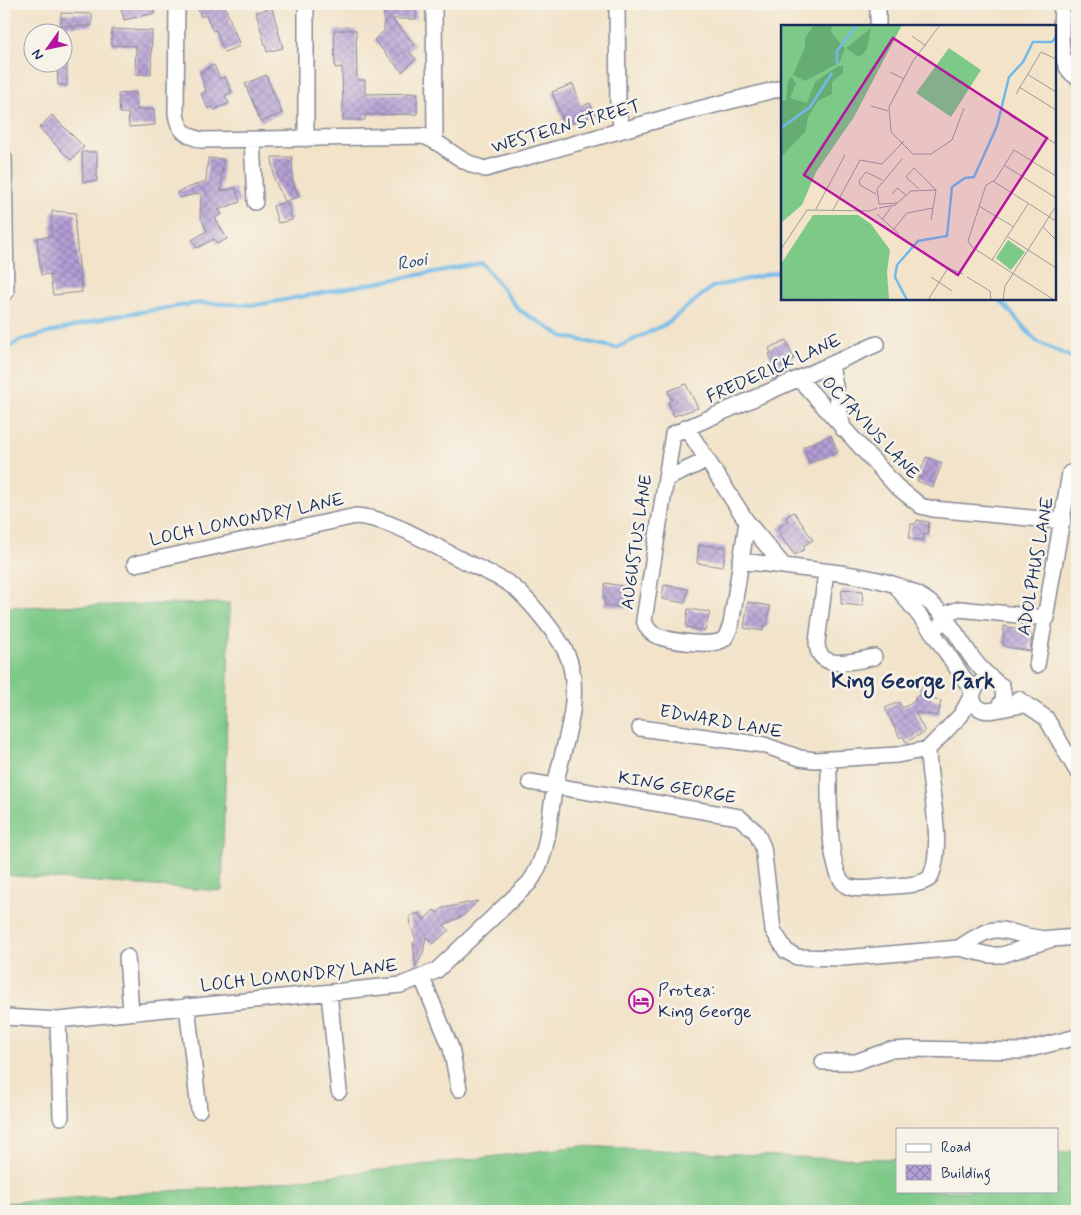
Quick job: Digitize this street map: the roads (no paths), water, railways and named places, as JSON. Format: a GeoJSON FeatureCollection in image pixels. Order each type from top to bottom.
{"type":"FeatureCollection","features":[{"type":"Feature","properties":{"kind":"street"},"geometry":{"type":"LineString","coordinates":[[177,4],[176,113],[178,125],[186,135],[201,140],[411,136],[435,140],[434,4]]}},
{"type":"Feature","properties":{"kind":"street"},"geometry":{"type":"LineString","coordinates":[[306,4],[306,139]]}},
{"type":"Feature","properties":{"kind":"street"},"geometry":{"type":"LineString","coordinates":[[616,4],[618,108],[622,130]]}},
{"type":"Feature","properties":{"kind":"street"},"geometry":{"type":"LineString","coordinates":[[878,4],[878,25]]}},
{"type":"Feature","properties":{"kind":"street"},"geometry":{"type":"LineString","coordinates":[[1062,4],[1063,53],[1066,67],[1077,77]]}},
{"type":"Feature","properties":{"kind":"street","name":"WESTERN STREET"},"geometry":{"type":"LineString","coordinates":[[435,140],[458,159],[485,169],[622,130],[781,88]]}},
{"type":"Feature","properties":{"kind":"street"},"geometry":{"type":"LineString","coordinates":[[252,140],[254,202]]}},
{"type":"Feature","properties":{"kind":"street"},"geometry":{"type":"LineString","coordinates":[[4,158],[6,292]]}},
{"type":"Feature","properties":{"kind":"street","name":"FREDERICK LANE"},"geometry":{"type":"LineString","coordinates":[[686,427],[877,344]]}},
{"type":"Feature","properties":{"kind":"street"},"geometry":{"type":"LineString","coordinates":[[832,365],[844,429]]}},
{"type":"Feature","properties":{"kind":"street","name":"OCTAVIUS LANE"},"geometry":{"type":"LineString","coordinates":[[799,379],[896,486],[921,506],[933,509],[1063,521]]}},
{"type":"Feature","properties":{"kind":"street"},"geometry":{"type":"LineString","coordinates":[[686,427],[747,522],[784,566]]}},
{"type":"Feature","properties":{"kind":"street","name":"AUGUSTUS LANE"},"geometry":{"type":"LineString","coordinates":[[686,427],[672,437],[644,620],[646,628],[655,635],[686,642],[715,644],[725,638],[731,625],[747,522]]}},
{"type":"Feature","properties":{"kind":"street"},"geometry":{"type":"LineString","coordinates":[[666,479],[707,460]]}},
{"type":"Feature","properties":{"kind":"street","name":"ADOLPHUS LANE"},"geometry":{"type":"LineString","coordinates":[[1037,665],[1047,618],[1070,473]]}},
{"type":"Feature","properties":{"kind":"street","name":"LOCH LOMONDRY LANE"},"geometry":{"type":"LineString","coordinates":[[4,1017],[58,1020],[401,985],[422,978],[448,961],[536,874],[544,854],[572,704],[570,662],[558,639],[532,605],[508,583],[382,520],[356,516],[135,564]]}},
{"type":"Feature","properties":{"kind":"street"},"geometry":{"type":"LineString","coordinates":[[740,561],[892,583],[926,600],[944,617],[974,662],[1024,705],[1034,709],[1046,718],[1077,771]]}},
{"type":"Feature","properties":{"kind":"street"},"geometry":{"type":"LineString","coordinates":[[826,572],[817,642],[818,653],[824,660],[838,664],[874,657]]}},
{"type":"Feature","properties":{"kind":"street"},"geometry":{"type":"LineString","coordinates":[[892,583],[934,634],[973,693],[976,705],[991,709]]}},
{"type":"Feature","properties":{"kind":"street"},"geometry":{"type":"LineString","coordinates":[[934,634],[944,617],[952,610],[960,609],[1047,618]]}},
{"type":"Feature","properties":{"kind":"street"},"geometry":{"type":"LineString","coordinates":[[828,759],[833,860],[842,880],[847,885],[862,889],[917,883],[930,878],[936,863],[937,848],[928,768],[928,749],[961,715],[981,681],[998,683]]}},
{"type":"Feature","properties":{"kind":"street"},"geometry":{"type":"LineString","coordinates":[[991,709],[1004,698],[998,683]]}},
{"type":"Feature","properties":{"kind":"street"},"geometry":{"type":"LineString","coordinates":[[961,715],[1024,705]]}},
{"type":"Feature","properties":{"kind":"street","name":"EDWARD LANE"},"geometry":{"type":"LineString","coordinates":[[640,728],[764,745],[800,758],[828,759],[897,755],[928,749]]}},
{"type":"Feature","properties":{"kind":"street","name":"KING GEORGE"},"geometry":{"type":"LineString","coordinates":[[530,782],[719,812],[744,820],[756,832],[763,847],[773,930],[786,952],[797,957],[842,958],[959,948],[989,955],[1002,955],[1052,940],[1077,937]]}},
{"type":"Feature","properties":{"kind":"street","name":"KING GEORGE"},"geometry":{"type":"LineString","coordinates":[[959,948],[979,934],[999,928],[1035,938],[1052,940]]}},
{"type":"Feature","properties":{"kind":"street"},"geometry":{"type":"LineString","coordinates":[[127,957],[131,1012]]}},
{"type":"Feature","properties":{"kind":"street"},"geometry":{"type":"LineString","coordinates":[[422,978],[451,1048],[459,1089]]}},
{"type":"Feature","properties":{"kind":"street"},"geometry":{"type":"LineString","coordinates":[[329,993],[339,1091]]}},
{"type":"Feature","properties":{"kind":"street"},"geometry":{"type":"LineString","coordinates":[[186,1006],[198,1110]]}},
{"type":"Feature","properties":{"kind":"street"},"geometry":{"type":"LineString","coordinates":[[58,1020],[61,1118]]}},
{"type":"Feature","properties":{"kind":"street"},"geometry":{"type":"LineString","coordinates":[[823,1062],[856,1062],[889,1050],[909,1048],[1022,1051],[1077,1038]]}},
{"type":"Feature","properties":{"kind":"waterway","name":"Rooi"},"geometry":{"type":"LineString","coordinates":[[4,350],[21,340],[114,316],[199,303],[257,305],[482,263],[519,310],[562,336],[616,348],[666,324],[712,287],[781,271]]}},
{"type":"Feature","properties":{"kind":"waterway","name":"Rooi"},"geometry":{"type":"LineString","coordinates":[[1000,300],[1036,341],[1077,360]]}},
{"type":"Feature","properties":{"kind":"place","name":"Protea: King George"},"geometry":{"type":"Point","coordinates":[641,1001]}},
{"type":"Feature","properties":{"kind":"district","name":"King George Park"},"geometry":{"type":"Point","coordinates":[913,682]}}]}
